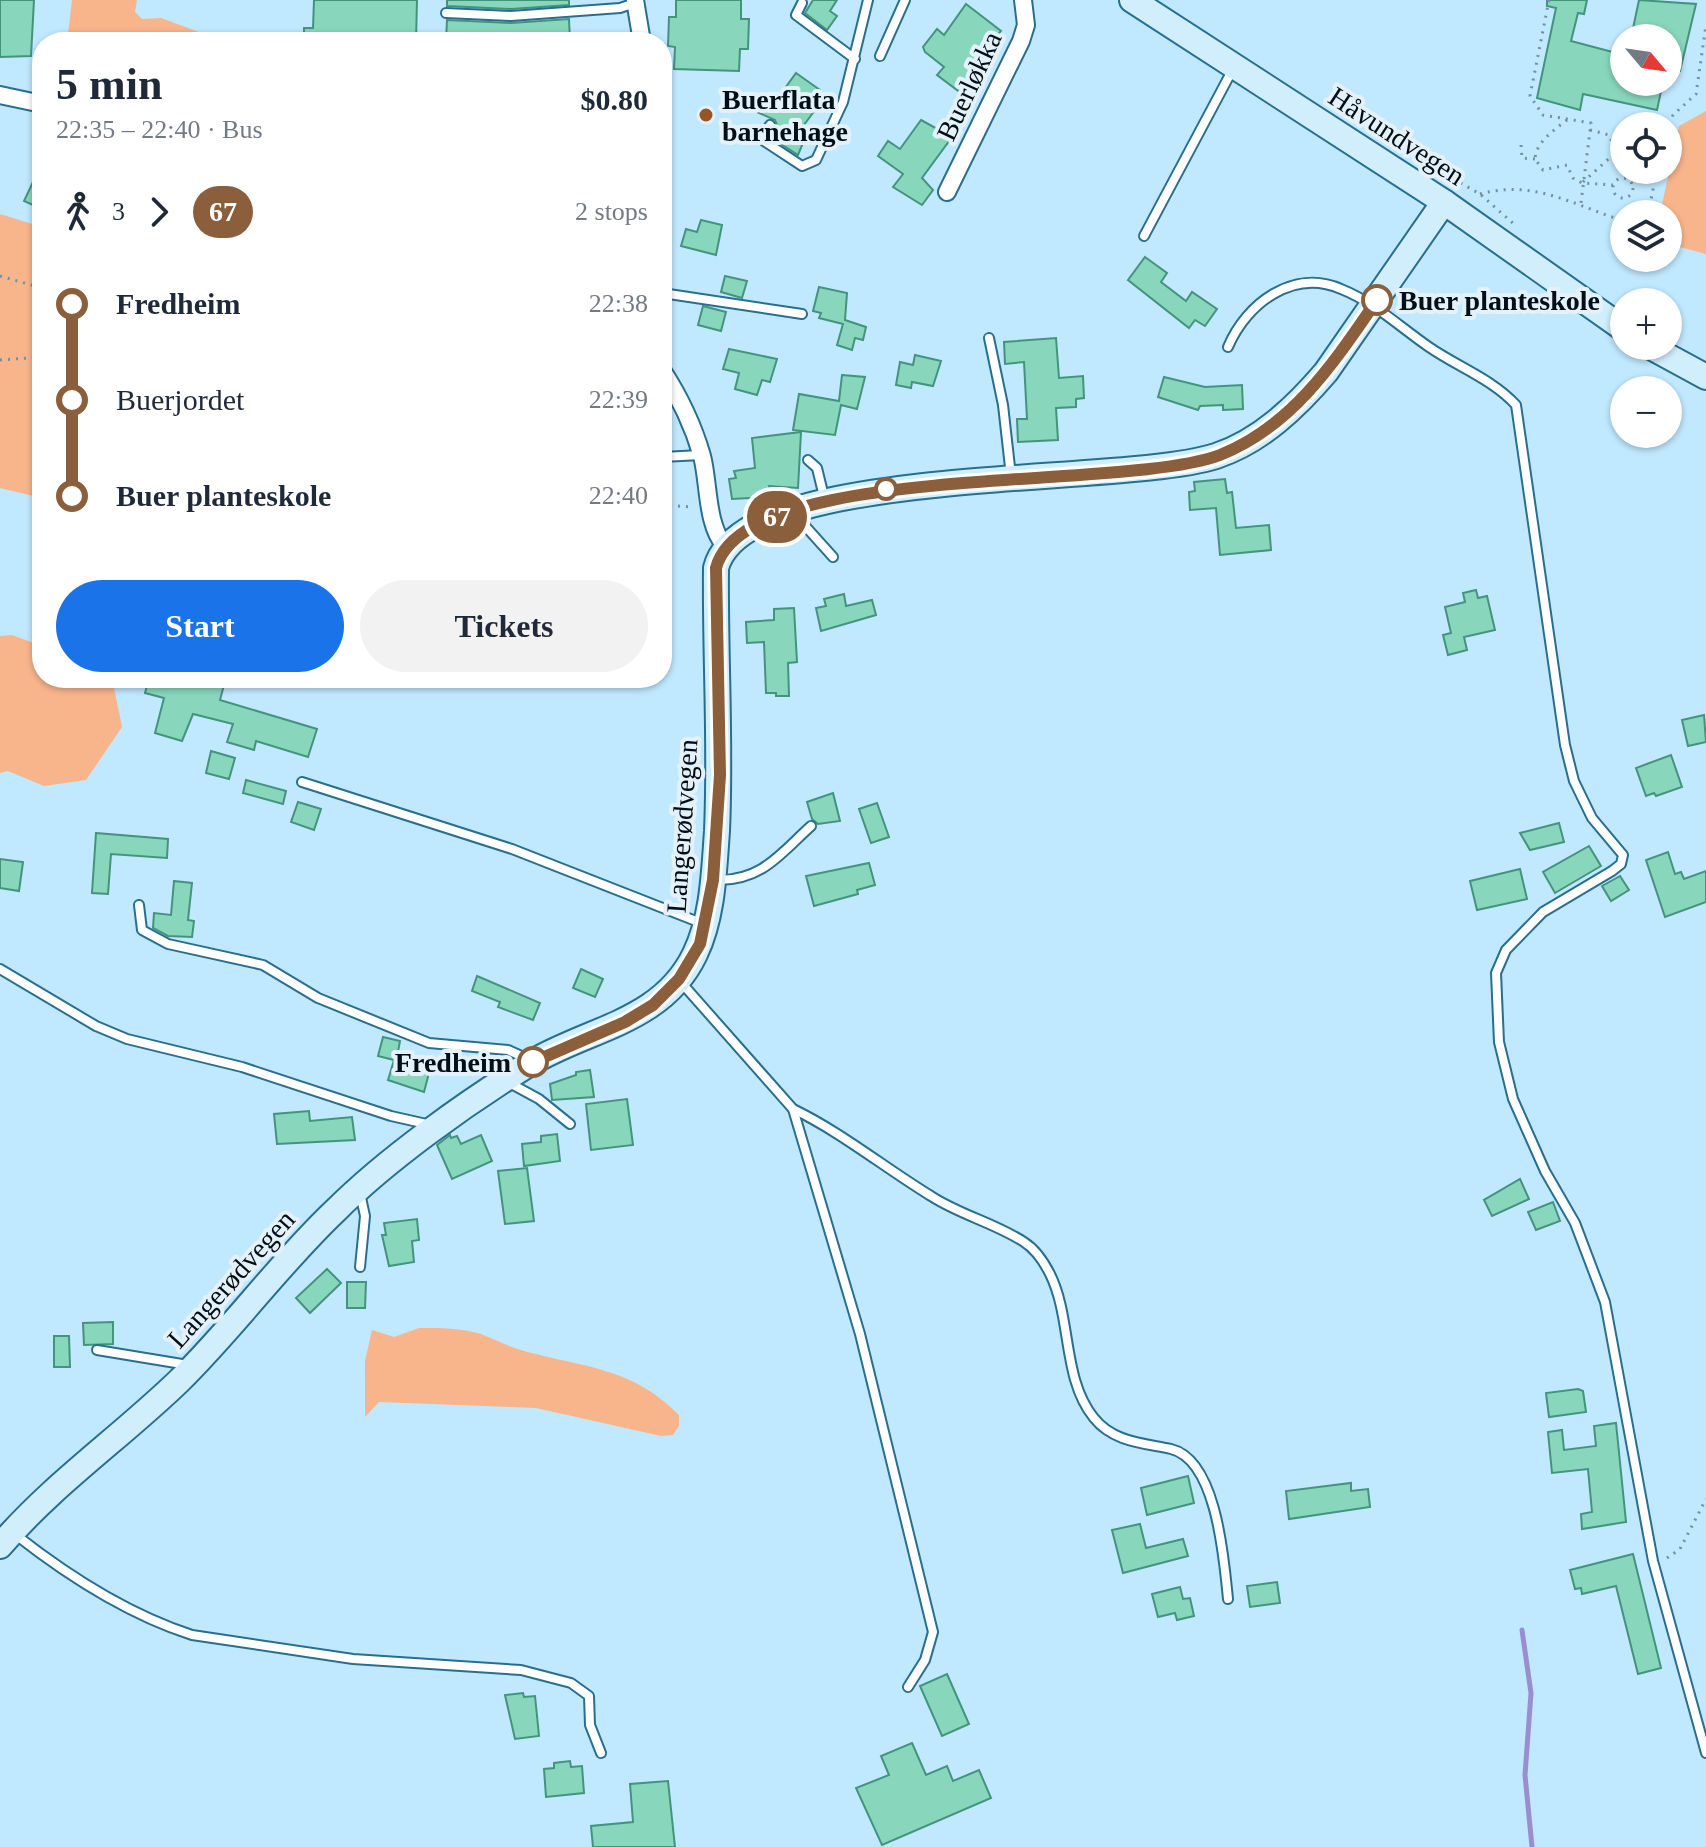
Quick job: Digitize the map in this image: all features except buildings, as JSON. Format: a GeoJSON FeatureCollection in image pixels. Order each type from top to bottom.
{"type":"FeatureCollection","features":[{"type":"Feature","properties":{"kind":"main road","name":"Håvundvegen"},"geometry":{"type":"LineString","coordinates":[[1132,0],[1444,202],[1610,319]]}},
{"type":"Feature","properties":{"kind":"main road"},"geometry":{"type":"LineString","coordinates":[[725,546],[756,525],[799,509],[896,487],[1169,468],[1220,455],[1243,444],[1266,430],[1305,396],[1373,306],[1444,202]]}},
{"type":"Feature","properties":{"kind":"main road"},"geometry":{"type":"LineString","coordinates":[[1675,360],[1706,377]]}},
{"type":"Feature","properties":{"kind":"main road","name":"Langerødvegen"},"geometry":{"type":"LineString","coordinates":[[6,1539],[88,1458],[192,1367],[304,1242],[358,1189],[505,1080],[532,1063],[640,1014],[679,979],[695,956],[706,925],[713,880],[720,775],[716,568],[725,546]]}},
{"type":"Feature","properties":{"kind":"street","name":"Buerløkka"},"geometry":{"type":"LineString","coordinates":[[947,192],[1021,41],[1026,25],[1023,0]]}},
{"type":"Feature","properties":{"kind":"street"},"geometry":{"type":"LineString","coordinates":[[635,2],[640,32]]}},
{"type":"Feature","properties":{"kind":"street"},"geometry":{"type":"LineString","coordinates":[[0,95],[32,102]]}},
{"type":"Feature","properties":{"kind":"street"},"geometry":{"type":"LineString","coordinates":[[672,384],[702,455],[716,532],[725,546]]}},
{"type":"Feature","properties":{"kind":"lane"},"geometry":{"type":"LineString","coordinates":[[770,125],[762,136],[764,141],[799,165],[811,164],[836,119],[855,59],[868,0]]}},
{"type":"Feature","properties":{"kind":"lane"},"geometry":{"type":"LineString","coordinates":[[880,56],[905,0]]}},
{"type":"Feature","properties":{"kind":"lane"},"geometry":{"type":"LineString","coordinates":[[446,13],[511,16],[620,8],[635,2]]}},
{"type":"Feature","properties":{"kind":"lane"},"geometry":{"type":"LineString","coordinates":[[802,3],[796,15],[855,59]]}},
{"type":"Feature","properties":{"kind":"lane"},"geometry":{"type":"LineString","coordinates":[[1144,236],[1234,67]]}},
{"type":"Feature","properties":{"kind":"lane"},"geometry":{"type":"LineString","coordinates":[[1228,347],[1245,314],[1268,296],[1307,284],[1337,287],[1373,306],[1431,348],[1502,391],[1516,405],[1568,757],[1574,781],[1592,818],[1623,855],[1621,864],[1612,871],[1543,912],[1518,935],[1496,973],[1499,1042],[1513,1099],[1545,1171],[1575,1223],[1605,1302],[1653,1561],[1706,1753]]}},
{"type":"Feature","properties":{"kind":"lane"},"geometry":{"type":"LineString","coordinates":[[672,294],[802,314]]}},
{"type":"Feature","properties":{"kind":"lane"},"geometry":{"type":"LineString","coordinates":[[989,338],[1003,405],[1011,481]]}},
{"type":"Feature","properties":{"kind":"lane"},"geometry":{"type":"LineString","coordinates":[[672,456],[702,455]]}},
{"type":"Feature","properties":{"kind":"lane"},"geometry":{"type":"LineString","coordinates":[[808,460],[817,468],[825,502]]}},
{"type":"Feature","properties":{"kind":"lane"},"geometry":{"type":"LineString","coordinates":[[799,509],[806,527],[833,557]]}},
{"type":"Feature","properties":{"kind":"lane"},"geometry":{"type":"LineString","coordinates":[[302,782],[512,849],[706,925]]}},
{"type":"Feature","properties":{"kind":"lane"},"geometry":{"type":"LineString","coordinates":[[713,880],[743,879],[765,869],[811,826]]}},
{"type":"Feature","properties":{"kind":"lane"},"geometry":{"type":"LineString","coordinates":[[139,905],[142,930],[168,944],[263,965],[318,998],[429,1043],[508,1050],[532,1063]]}},
{"type":"Feature","properties":{"kind":"lane"},"geometry":{"type":"LineString","coordinates":[[0,969],[96,1026],[127,1039],[242,1067],[438,1129]]}},
{"type":"Feature","properties":{"kind":"lane"},"geometry":{"type":"LineString","coordinates":[[679,979],[793,1109],[933,1198],[1011,1235],[1036,1252],[1054,1283],[1075,1378],[1093,1418],[1118,1437],[1176,1450],[1191,1459],[1201,1471],[1214,1512],[1228,1599]]}},
{"type":"Feature","properties":{"kind":"lane"},"geometry":{"type":"LineString","coordinates":[[505,1080],[539,1099],[570,1124]]}},
{"type":"Feature","properties":{"kind":"lane"},"geometry":{"type":"LineString","coordinates":[[793,1109],[860,1334],[933,1632],[925,1660],[908,1687]]}},
{"type":"Feature","properties":{"kind":"lane"},"geometry":{"type":"LineString","coordinates":[[358,1189],[365,1216],[360,1267]]}},
{"type":"Feature","properties":{"kind":"lane"},"geometry":{"type":"LineString","coordinates":[[97,1350],[181,1362],[192,1367]]}},
{"type":"Feature","properties":{"kind":"lane"},"geometry":{"type":"LineString","coordinates":[[6,1539],[172,1629],[192,1635],[353,1659],[521,1670],[571,1683],[589,1696],[590,1725],[601,1753]]}},
{"type":"Feature","properties":{"kind":"path"},"geometry":{"type":"LineString","coordinates":[[1549,0],[1530,96],[1543,115],[1590,121],[1581,203]]}},
{"type":"Feature","properties":{"kind":"path"},"geometry":{"type":"LineString","coordinates":[[1676,112],[1696,94],[1706,25]]}},
{"type":"Feature","properties":{"kind":"path"},"geometry":{"type":"LineString","coordinates":[[1535,159],[1535,151],[1545,138],[1567,120]]}},
{"type":"Feature","properties":{"kind":"path"},"geometry":{"type":"LineString","coordinates":[[1590,130],[1609,135],[1610,139]]}},
{"type":"Feature","properties":{"kind":"path"},"geometry":{"type":"LineString","coordinates":[[1521,145],[1522,158],[1535,159],[1549,171],[1567,165],[1573,178],[1582,183],[1613,185],[1615,194],[1626,197],[1633,187],[1631,184]]}},
{"type":"Feature","properties":{"kind":"path"},"geometry":{"type":"LineString","coordinates":[[1582,183],[1610,158]]}},
{"type":"Feature","properties":{"kind":"path"},"geometry":{"type":"LineString","coordinates":[[1480,194],[1525,188],[1581,203],[1610,215]]}},
{"type":"Feature","properties":{"kind":"path"},"geometry":{"type":"LineString","coordinates":[[0,276],[32,285]]}},
{"type":"Feature","properties":{"kind":"path"},"geometry":{"type":"LineString","coordinates":[[0,360],[32,358]]}},
{"type":"Feature","properties":{"kind":"path"},"geometry":{"type":"LineString","coordinates":[[672,506],[712,509]]}},
{"type":"Feature","properties":{"kind":"path"},"geometry":{"type":"LineString","coordinates":[[1653,1561],[1667,1558],[1680,1549],[1706,1499]]}},
{"type":"Feature","properties":{"kind":"shaded area"},"geometry":{"type":"Polygon","coordinates":[[[72,0],[137,0],[135,12],[142,19],[161,18],[199,32],[68,32],[72,0]]]}},
{"type":"Feature","properties":{"kind":"shaded area"},"geometry":{"type":"Polygon","coordinates":[[[1706,111],[1706,254],[1682,248],[1682,200],[1663,200],[1666,184],[1682,184],[1682,124],[1706,111]]]}},
{"type":"Feature","properties":{"kind":"shaded area"},"geometry":{"type":"Polygon","coordinates":[[[0,214],[32,224],[32,496],[0,488],[0,214]]]}},
{"type":"Feature","properties":{"kind":"shaded area"},"geometry":{"type":"Polygon","coordinates":[[[12,635],[32,642],[32,688],[114,688],[122,727],[86,780],[44,786],[8,771],[0,773],[0,636],[12,635]]]}},
{"type":"Feature","properties":{"kind":"shaded area"},"geometry":{"type":"Polygon","coordinates":[[[419,1328],[473,1332],[521,1350],[624,1378],[661,1399],[679,1415],[679,1426],[673,1435],[661,1436],[536,1408],[379,1402],[365,1417],[365,1361],[372,1330],[394,1337],[419,1328]]]}},
{"type":"Feature","properties":{"kind":"waterway"},"geometry":{"type":"LineString","coordinates":[[1522,1630],[1531,1693],[1525,1775],[1532,1847]]}},
{"type":"Feature","properties":{"kind":"bus line","name":"67"},"geometry":{"type":"LineString","coordinates":[[533,1062],[625,1022],[653,1005],[679,979],[700,944],[713,880],[720,775],[716,568],[719,555],[731,540],[756,525],[799,509],[866,492],[896,487],[1149,471],[1220,455],[1266,430],[1287,414],[1326,372],[1377,300]]}},
{"type":"Feature","properties":{"kind":"place","name":"Buerflata barnehage"},"geometry":{"type":"Point","coordinates":[706,115]}},
{"type":"Feature","properties":{"kind":"place","name":"Buer planteskole"},"geometry":{"type":"Point","coordinates":[1377,300]}},
{"type":"Feature","properties":{"kind":"place","name":"Fredheim"},"geometry":{"type":"Point","coordinates":[533,1062]}}]}
